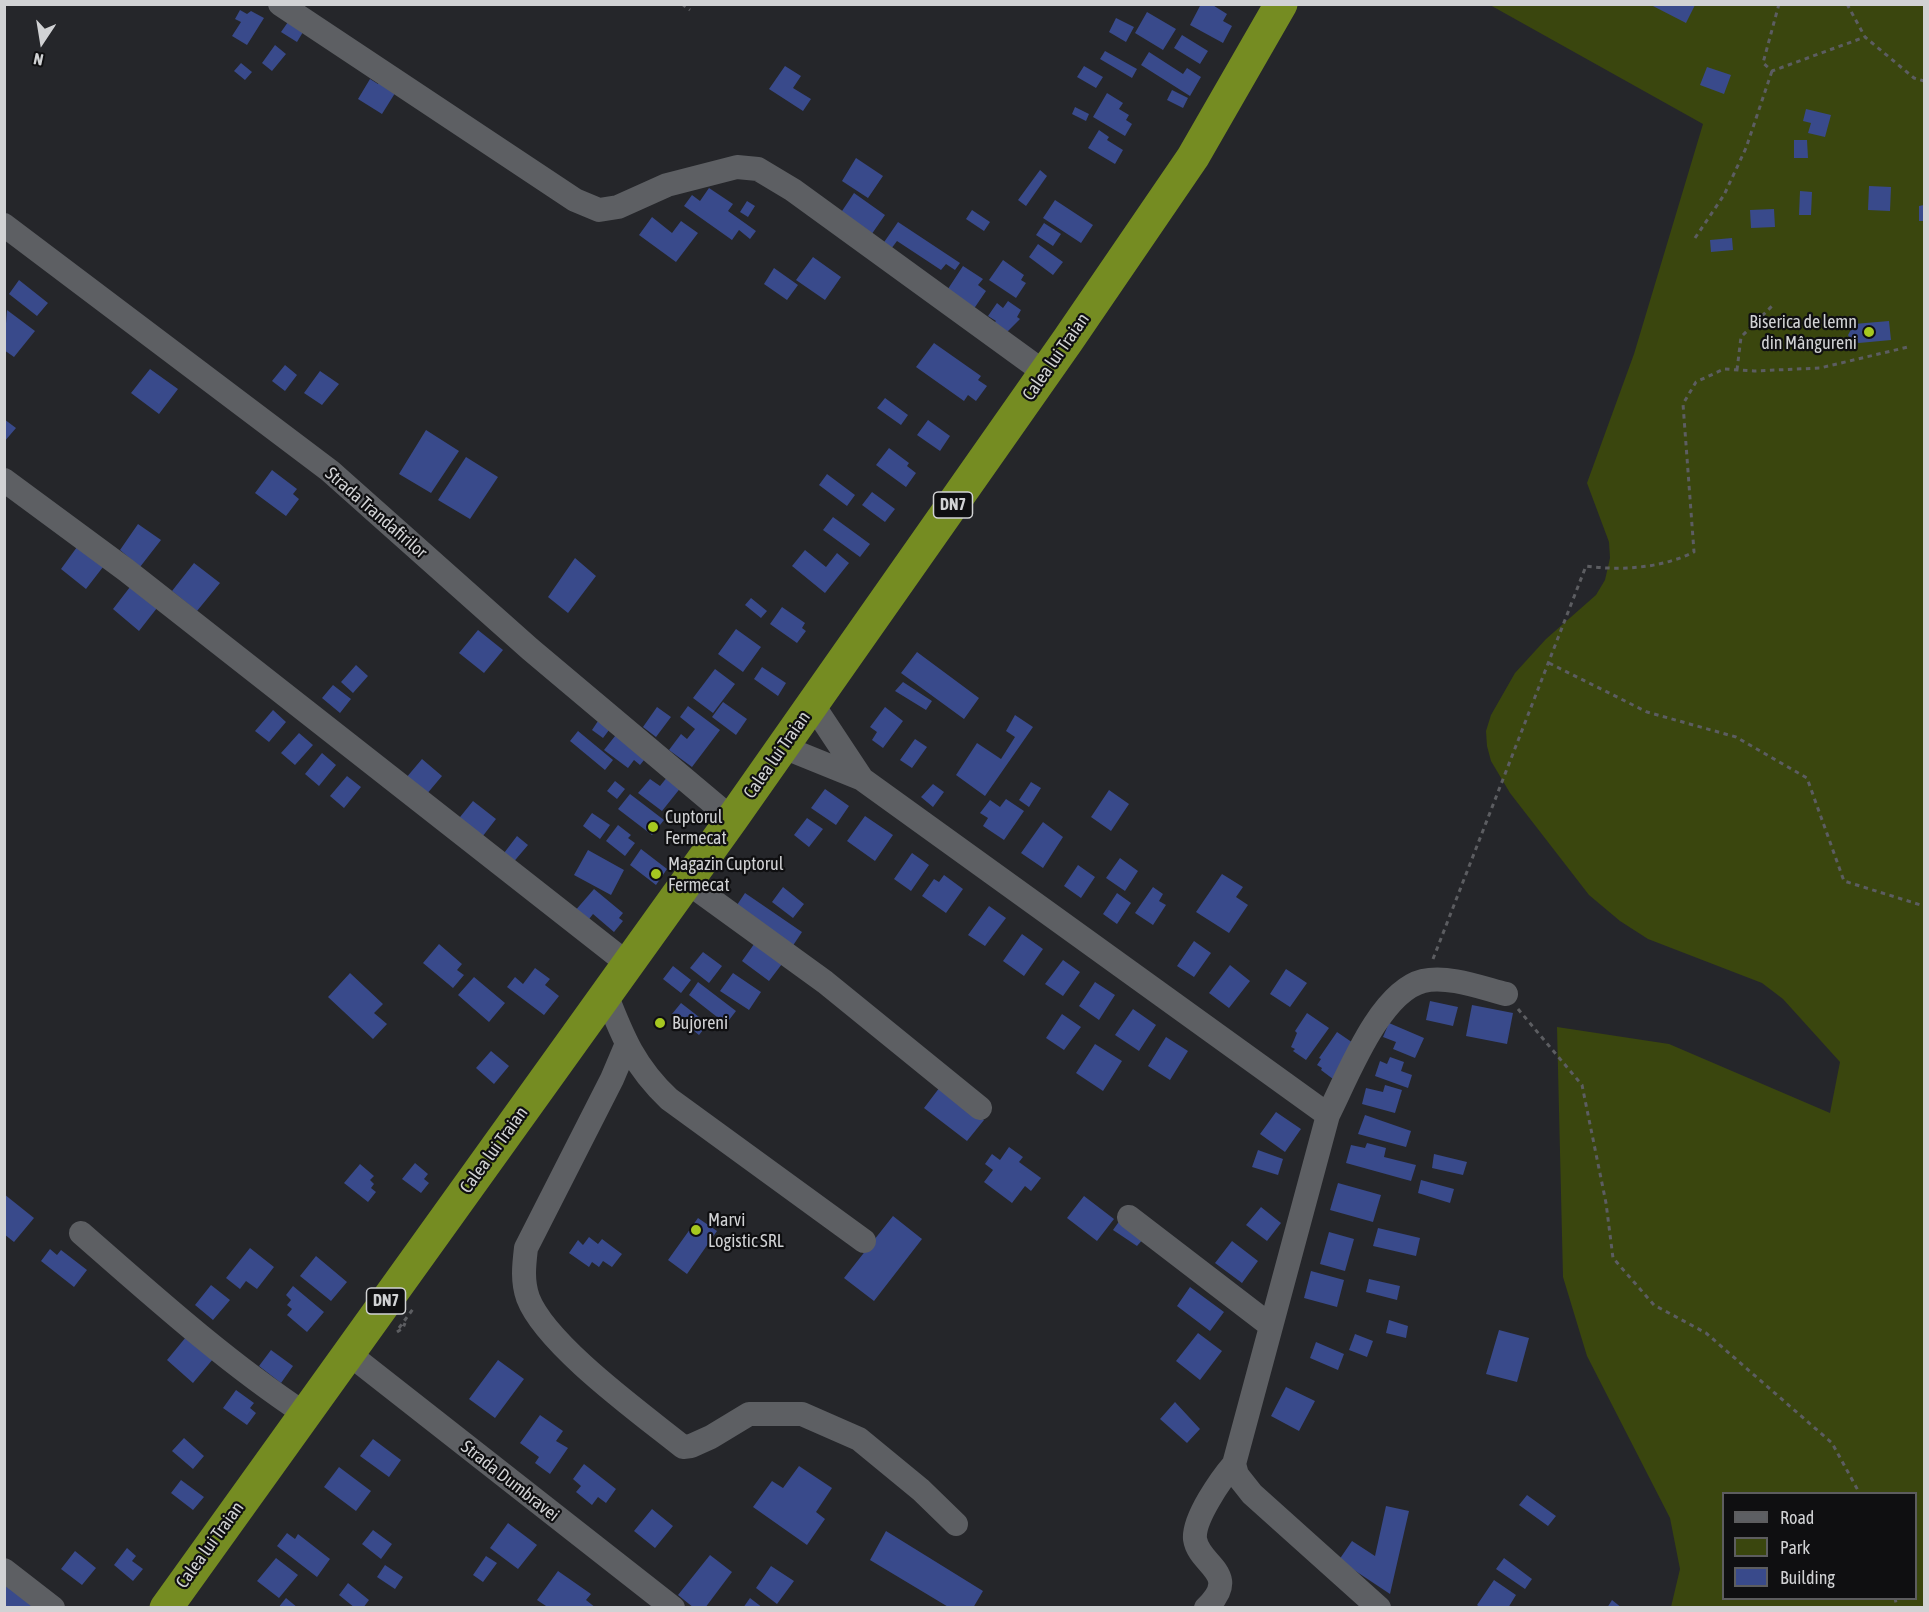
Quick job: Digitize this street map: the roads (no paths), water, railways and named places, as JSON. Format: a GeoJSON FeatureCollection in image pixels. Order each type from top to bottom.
{"type":"FeatureCollection","features":[{"type":"Feature","properties":{"kind":"highway","name":"Calea lui Traian"},"geometry":{"type":"LineString","coordinates":[[166,1608],[732,819],[1045,373],[1193,157],[1281,4]]}},
{"type":"Feature","properties":{"kind":"street"},"geometry":{"type":"LineString","coordinates":[[280,4],[575,200],[599,210],[618,207],[667,185],[718,170],[758,169],[793,190],[1045,373]]}},
{"type":"Feature","properties":{"kind":"street","name":"Strada Trandafirilor"},"geometry":{"type":"LineString","coordinates":[[4,225],[330,471],[538,656],[732,819]]}},
{"type":"Feature","properties":{"kind":"street"},"geometry":{"type":"LineString","coordinates":[[4,480],[126,570],[628,964]]}},
{"type":"Feature","properties":{"kind":"street"},"geometry":{"type":"LineString","coordinates":[[813,705],[862,779]]}},
{"type":"Feature","properties":{"kind":"street"},"geometry":{"type":"LineString","coordinates":[[783,747],[862,779],[1328,1115]]}},
{"type":"Feature","properties":{"kind":"street"},"geometry":{"type":"LineString","coordinates":[[687,882],[825,982],[980,1108]]}},
{"type":"Feature","properties":{"kind":"street"},"geometry":{"type":"LineString","coordinates":[[1206,1608],[1215,1599],[1220,1582],[1211,1562],[1199,1549],[1195,1540],[1196,1530],[1202,1513],[1234,1464],[1328,1115],[1367,1037],[1386,1010],[1405,990],[1425,981],[1453,982],[1506,994]]}},
{"type":"Feature","properties":{"kind":"street"},"geometry":{"type":"LineString","coordinates":[[606,994],[626,1046],[654,1084],[669,1099],[864,1241]]}},
{"type":"Feature","properties":{"kind":"street"},"geometry":{"type":"LineString","coordinates":[[626,1046],[612,1079],[526,1248],[523,1275],[528,1299],[550,1330],[600,1381],[683,1447],[711,1437],[749,1414],[802,1414],[859,1439],[921,1490],[956,1524]]}},
{"type":"Feature","properties":{"kind":"street"},"geometry":{"type":"LineString","coordinates":[[1129,1217],[1271,1326]]}},
{"type":"Feature","properties":{"kind":"street"},"geometry":{"type":"LineString","coordinates":[[81,1233],[226,1357],[263,1387],[304,1414]]}},
{"type":"Feature","properties":{"kind":"street","name":"Strada Dumbravei"},"geometry":{"type":"LineString","coordinates":[[348,1353],[673,1608]]}},
{"type":"Feature","properties":{"kind":"street"},"geometry":{"type":"LineString","coordinates":[[1234,1464],[1237,1475],[1252,1494],[1379,1608]]}},
{"type":"Feature","properties":{"kind":"street"},"geometry":{"type":"LineString","coordinates":[[4,1570],[53,1608]]}},
{"type":"Feature","properties":{"kind":"place","name":"Biserica de lemn din Mângureni"},"geometry":{"type":"Point","coordinates":[1869,332]}},
{"type":"Feature","properties":{"kind":"place","name":"Cuptorul Fermecat"},"geometry":{"type":"Point","coordinates":[653,827]}},
{"type":"Feature","properties":{"kind":"place","name":"Magazin Cuptorul Fermecat"},"geometry":{"type":"Point","coordinates":[656,874]}},
{"type":"Feature","properties":{"kind":"place","name":"Bujoreni"},"geometry":{"type":"Point","coordinates":[660,1023]}},
{"type":"Feature","properties":{"kind":"place","name":"Marvi Logistic SRL"},"geometry":{"type":"Point","coordinates":[696,1230]}}]}
